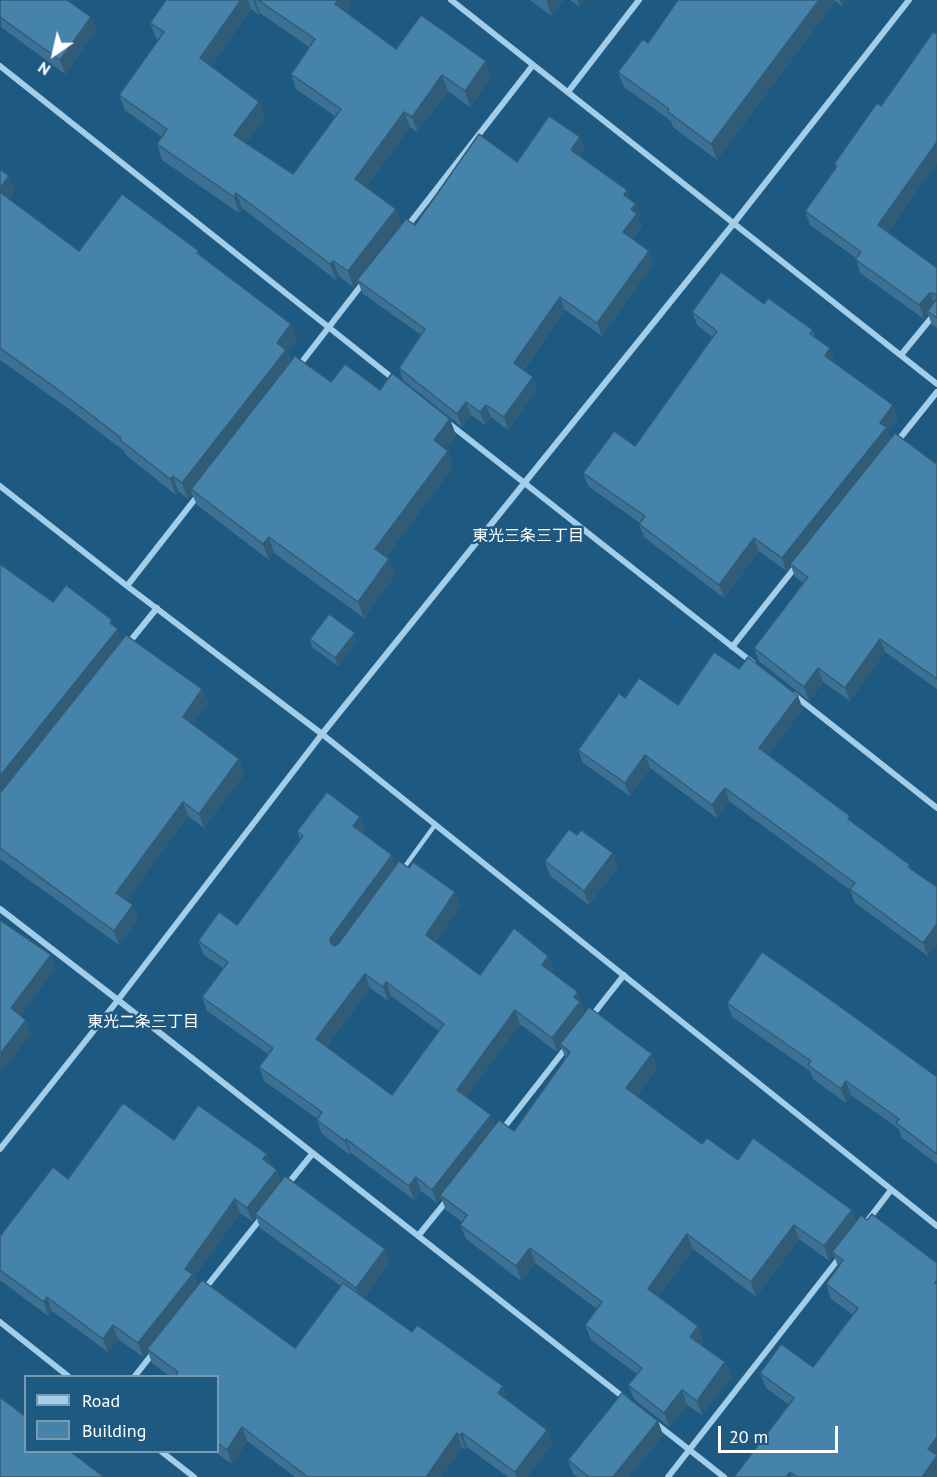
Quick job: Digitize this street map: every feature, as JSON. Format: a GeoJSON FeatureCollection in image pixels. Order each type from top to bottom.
{"type":"FeatureCollection","features":[{"type":"Feature","properties":{"kind":"street"},"geometry":{"type":"LineString","coordinates":[[451,0],[937,384]]}},
{"type":"Feature","properties":{"kind":"street"},"geometry":{"type":"LineString","coordinates":[[568,92],[639,0]]}},
{"type":"Feature","properties":{"kind":"street"},"geometry":{"type":"LineString","coordinates":[[0,1149],[322,734],[734,223],[909,0]]}},
{"type":"Feature","properties":{"kind":"street"},"geometry":{"type":"LineString","coordinates":[[402,234],[533,65]]}},
{"type":"Feature","properties":{"kind":"street"},"geometry":{"type":"LineString","coordinates":[[0,66],[403,387]]}},
{"type":"Feature","properties":{"kind":"street"},"geometry":{"type":"LineString","coordinates":[[293,374],[365,281]]}},
{"type":"Feature","properties":{"kind":"street"},"geometry":{"type":"LineString","coordinates":[[901,355],[937,311]]}},
{"type":"Feature","properties":{"kind":"street"},"geometry":{"type":"LineString","coordinates":[[893,447],[937,392]]}},
{"type":"Feature","properties":{"kind":"street"},"geometry":{"type":"LineString","coordinates":[[440,417],[760,669]]}},
{"type":"Feature","properties":{"kind":"street"},"geometry":{"type":"LineString","coordinates":[[127,586],[206,484]]}},
{"type":"Feature","properties":{"kind":"street"},"geometry":{"type":"LineString","coordinates":[[0,486],[322,734],[937,1226]]}},
{"type":"Feature","properties":{"kind":"street"},"geometry":{"type":"LineString","coordinates":[[732,647],[805,556]]}},
{"type":"Feature","properties":{"kind":"street"},"geometry":{"type":"LineString","coordinates":[[119,655],[157,608]]}},
{"type":"Feature","properties":{"kind":"street"},"geometry":{"type":"LineString","coordinates":[[788,691],[937,808]]}},
{"type":"Feature","properties":{"kind":"street"},"geometry":{"type":"LineString","coordinates":[[0,909],[118,999],[633,1406]]}},
{"type":"Feature","properties":{"kind":"street"},"geometry":{"type":"LineString","coordinates":[[587,1022],[624,975]]}},
{"type":"Feature","properties":{"kind":"street"},"geometry":{"type":"LineString","coordinates":[[499,1134],[572,1041]]}},
{"type":"Feature","properties":{"kind":"street"},"geometry":{"type":"LineString","coordinates":[[283,1190],[313,1153]]}},
{"type":"Feature","properties":{"kind":"street"},"geometry":{"type":"LineString","coordinates":[[418,1236],[455,1190]]}},
{"type":"Feature","properties":{"kind":"street"},"geometry":{"type":"LineString","coordinates":[[863,1227],[891,1190]]}},
{"type":"Feature","properties":{"kind":"street"},"geometry":{"type":"LineString","coordinates":[[201,1293],[268,1209]]}},
{"type":"Feature","properties":{"kind":"street"},"geometry":{"type":"LineString","coordinates":[[668,1477],[841,1255]]}},
{"type":"Feature","properties":{"kind":"street"},"geometry":{"type":"LineString","coordinates":[[0,1322],[66,1375]]}},
{"type":"Feature","properties":{"kind":"street"},"geometry":{"type":"LineString","coordinates":[[137,1375],[157,1348]]}},
{"type":"Feature","properties":{"kind":"street"},"geometry":{"type":"LineString","coordinates":[[652,1420],[724,1477]]}},
{"type":"Feature","properties":{"kind":"street"},"geometry":{"type":"LineString","coordinates":[[163,1453],[194,1477]]}},
{"type":"Feature","properties":{"kind":"lane"},"geometry":{"type":"LineString","coordinates":[[401,872],[435,825]]}},
{"type":"Feature","properties":{"kind":"building"},"geometry":{"type":"Polygon","coordinates":[[[0,0],[67,0],[91,17],[60,60],[0,17],[0,0]]]}},
{"type":"Feature","properties":{"kind":"building"},"geometry":{"type":"Polygon","coordinates":[[[166,0],[241,0],[200,58],[259,102],[234,135],[293,174],[341,109],[291,74],[315,39],[258,0],[338,0],[335,4],[396,49],[421,15],[486,61],[465,91],[442,75],[412,117],[404,112],[355,179],[396,209],[348,271],[333,261],[330,264],[236,193],[234,197],[157,144],[167,129],[119,95],[164,32],[150,23],[166,0]]]}},
{"type":"Feature","properties":{"kind":"building"},"geometry":{"type":"Polygon","coordinates":[[[678,0],[819,0],[711,144],[667,111],[669,109],[618,72],[643,39],[648,43],[678,0]]]}},
{"type":"Feature","properties":{"kind":"building"},"geometry":{"type":"Polygon","coordinates":[[[933,32],[937,34],[937,142],[878,225],[937,268],[937,296],[930,293],[919,305],[855,259],[861,252],[805,211],[837,166],[834,164],[877,103],[881,106],[933,32]]]}},
{"type":"Feature","properties":{"kind":"building"},"geometry":{"type":"Polygon","coordinates":[[[549,116],[580,137],[571,150],[627,190],[624,195],[636,204],[631,209],[637,214],[623,232],[649,251],[597,323],[560,297],[514,363],[533,377],[504,417],[486,405],[480,412],[466,402],[457,414],[399,368],[425,329],[357,280],[406,219],[415,225],[479,134],[517,162],[549,116]]]}},
{"type":"Feature","properties":{"kind":"building"},"geometry":{"type":"Polygon","coordinates":[[[0,169],[9,176],[0,188],[0,169]]]}},
{"type":"Feature","properties":{"kind":"building"},"geometry":{"type":"Polygon","coordinates":[[[0,192],[79,251],[122,194],[291,324],[277,343],[286,350],[182,483],[173,476],[170,479],[120,440],[121,438],[0,348],[0,192]]]}},
{"type":"Feature","properties":{"kind":"building"},"geometry":{"type":"Polygon","coordinates":[[[721,272],[764,304],[768,298],[813,330],[810,334],[830,348],[825,356],[893,405],[880,423],[887,427],[782,558],[754,538],[719,585],[639,524],[645,516],[583,473],[614,431],[635,446],[717,331],[692,312],[721,272]]]}},
{"type":"Feature","properties":{"kind":"building"},"geometry":{"type":"Polygon","coordinates":[[[937,296],[937,318],[927,311],[937,296]]]}},
{"type":"Feature","properties":{"kind":"building"},"geometry":{"type":"Polygon","coordinates":[[[295,356],[331,382],[345,364],[380,390],[392,373],[450,419],[434,440],[448,451],[375,549],[389,559],[358,602],[269,537],[263,544],[191,489],[295,356]]]}},
{"type":"Feature","properties":{"kind":"building"},"geometry":{"type":"Polygon","coordinates":[[[895,433],[935,463],[937,461],[937,679],[880,639],[845,688],[818,668],[804,687],[754,648],[808,577],[790,564],[895,433]]]}},
{"type":"Feature","properties":{"kind":"building"},"geometry":{"type":"Polygon","coordinates":[[[0,564],[53,602],[66,585],[112,620],[110,623],[118,629],[0,776],[0,564]]]}},
{"type":"Feature","properties":{"kind":"building"},"geometry":{"type":"Polygon","coordinates":[[[329,614],[355,633],[335,658],[310,639],[329,614]]]}},
{"type":"Feature","properties":{"kind":"building"},"geometry":{"type":"Polygon","coordinates":[[[126,635],[202,689],[183,717],[239,759],[199,814],[183,802],[116,893],[133,905],[114,931],[0,848],[0,793],[126,635]]]}},
{"type":"Feature","properties":{"kind":"building"},"geometry":{"type":"Polygon","coordinates":[[[714,652],[739,669],[748,657],[798,696],[759,748],[850,816],[848,819],[937,887],[937,924],[923,943],[850,889],[855,883],[725,788],[712,805],[645,755],[625,783],[578,750],[619,693],[625,698],[639,678],[678,705],[714,652]]]}},
{"type":"Feature","properties":{"kind":"building"},"geometry":{"type":"Polygon","coordinates":[[[327,792],[360,817],[353,826],[392,855],[330,939],[334,946],[338,944],[399,861],[409,868],[413,862],[455,892],[426,935],[480,975],[514,928],[548,956],[542,965],[578,992],[574,997],[580,1002],[552,1038],[515,1010],[457,1090],[491,1115],[432,1190],[416,1177],[409,1186],[317,1120],[322,1112],[259,1067],[273,1048],[202,997],[228,962],[198,941],[219,912],[237,925],[303,836],[297,831],[327,792]],[[365,974],[316,1039],[392,1095],[444,1024],[386,982],[383,987],[365,974]]]}},
{"type":"Feature","properties":{"kind":"building"},"geometry":{"type":"Polygon","coordinates":[[[569,829],[577,835],[581,830],[613,853],[584,891],[545,861],[569,829]]]}},
{"type":"Feature","properties":{"kind":"building"},"geometry":{"type":"Polygon","coordinates":[[[0,920],[51,955],[11,1008],[26,1020],[0,1054],[0,920]]]}},
{"type":"Feature","properties":{"kind":"building"},"geometry":{"type":"Polygon","coordinates":[[[762,952],[937,1077],[937,1154],[896,1123],[899,1119],[846,1081],[841,1089],[808,1065],[811,1061],[727,1003],[762,952]]]}},
{"type":"Feature","properties":{"kind":"building"},"geometry":{"type":"Polygon","coordinates":[[[589,1007],[652,1054],[626,1088],[702,1144],[707,1138],[738,1160],[753,1138],[852,1210],[824,1246],[794,1225],[751,1282],[687,1234],[648,1289],[698,1326],[690,1337],[725,1362],[697,1401],[682,1390],[664,1413],[628,1385],[642,1368],[585,1325],[602,1302],[530,1248],[516,1266],[460,1225],[467,1215],[440,1195],[499,1120],[514,1131],[570,1052],[560,1044],[589,1007]]]}},
{"type":"Feature","properties":{"kind":"building"},"geometry":{"type":"Polygon","coordinates":[[[123,1103],[174,1140],[198,1105],[267,1154],[263,1159],[277,1170],[247,1208],[235,1199],[185,1269],[193,1274],[138,1343],[113,1325],[103,1339],[47,1297],[44,1302],[0,1270],[0,1236],[53,1167],[68,1179],[123,1103]]]}},
{"type":"Feature","properties":{"kind":"building"},"geometry":{"type":"Polygon","coordinates":[[[285,1176],[385,1249],[356,1288],[255,1214],[285,1176]]]}},
{"type":"Feature","properties":{"kind":"building"},"geometry":{"type":"Polygon","coordinates":[[[872,1214],[937,1263],[935,1283],[937,1284],[937,1437],[928,1449],[937,1456],[922,1477],[797,1477],[790,1472],[786,1477],[734,1477],[794,1398],[760,1373],[781,1344],[813,1367],[858,1308],[826,1284],[843,1260],[832,1252],[861,1215],[867,1220],[872,1214]]]}},
{"type":"Feature","properties":{"kind":"building"},"geometry":{"type":"Polygon","coordinates":[[[202,1280],[295,1348],[343,1283],[412,1332],[417,1325],[503,1386],[498,1393],[547,1430],[515,1472],[462,1433],[460,1435],[457,1433],[426,1477],[308,1477],[242,1427],[227,1450],[219,1444],[219,1375],[176,1375],[178,1372],[147,1349],[202,1280]]]}},
{"type":"Feature","properties":{"kind":"building"},"geometry":{"type":"Polygon","coordinates":[[[622,1393],[658,1421],[613,1477],[589,1477],[568,1460],[622,1393]]]}},
{"type":"Feature","properties":{"kind":"building"},"geometry":{"type":"Polygon","coordinates":[[[0,1397],[24,1415],[24,1453],[72,1453],[104,1477],[0,1477],[0,1397]]]}},
{"type":"Feature","properties":{"kind":"district","name":"東光三条三丁目"},"geometry":{"type":"Point","coordinates":[528,536]}},
{"type":"Feature","properties":{"kind":"district","name":"東光二条三丁目"},"geometry":{"type":"Point","coordinates":[143,1022]}}]}
